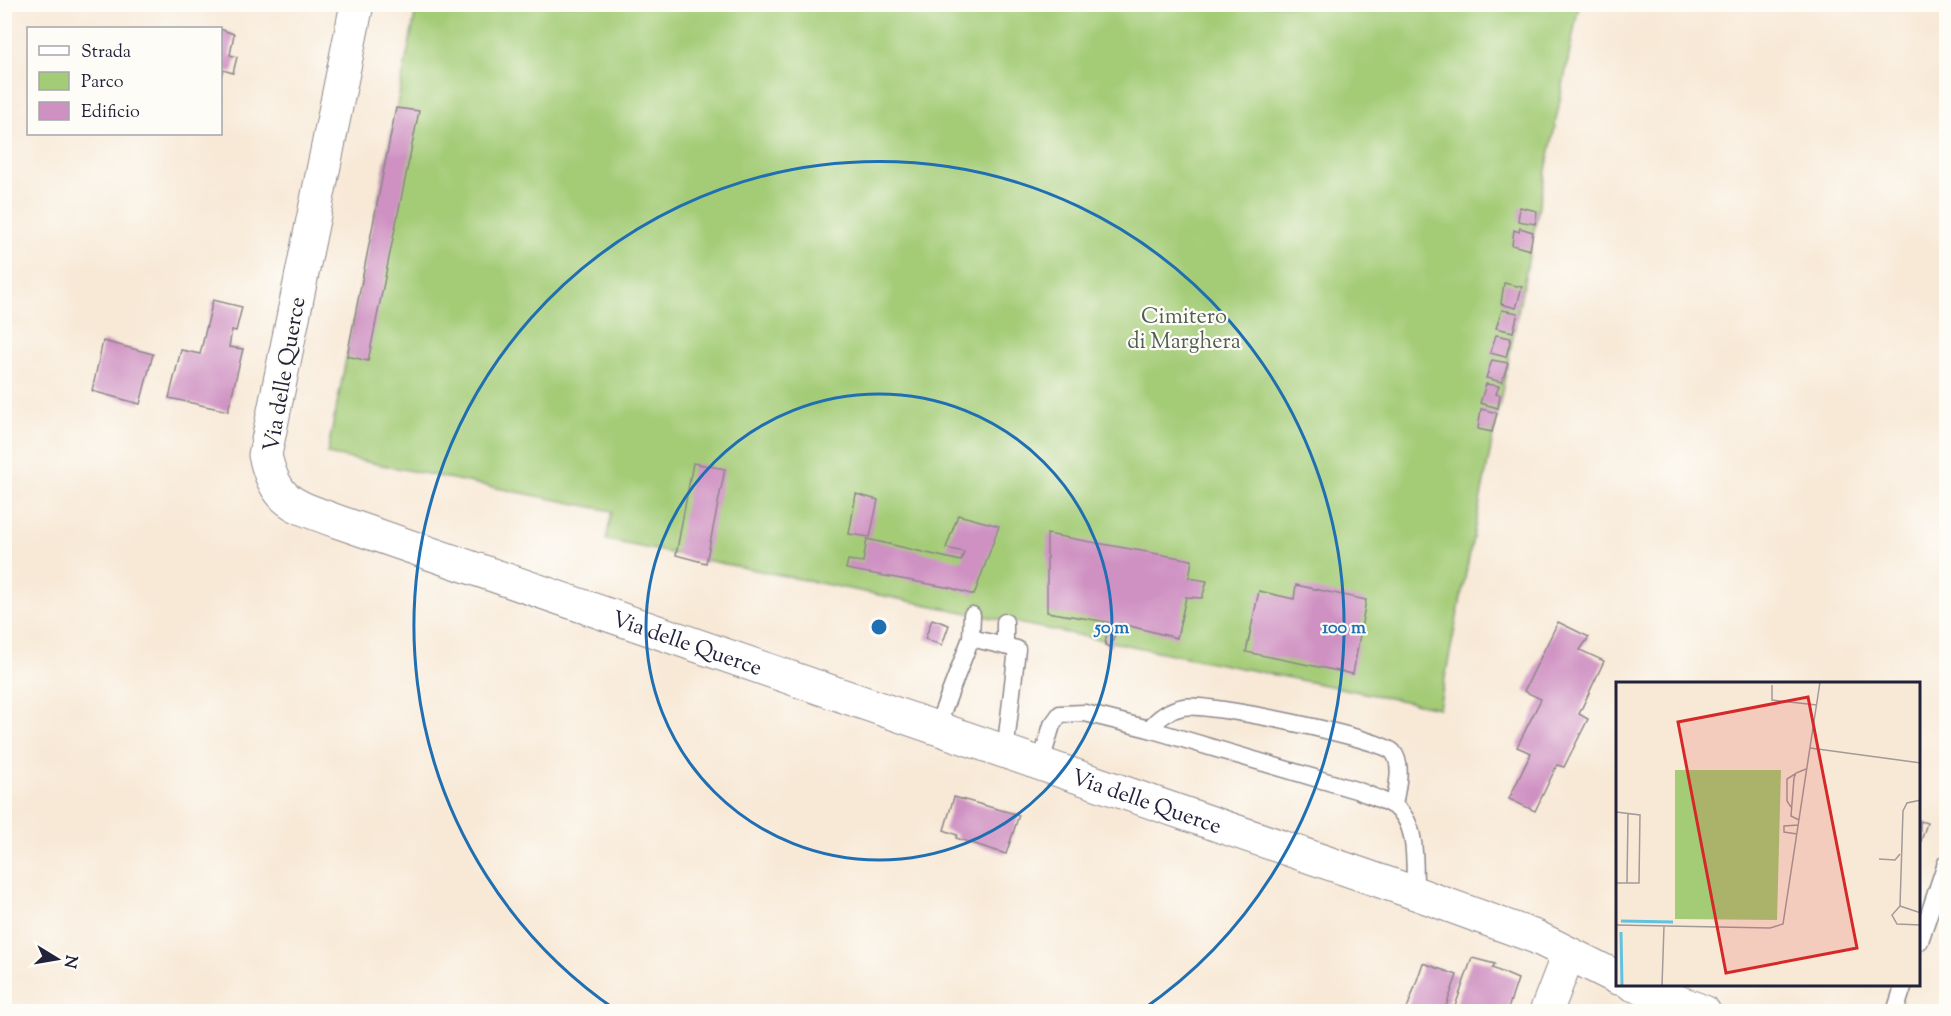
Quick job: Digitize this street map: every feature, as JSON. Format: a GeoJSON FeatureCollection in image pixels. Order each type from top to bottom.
{"type":"FeatureCollection","features":[{"type":"Feature","properties":{"kind":"street","name":"Via delle Querce"},"geometry":{"type":"LineString","coordinates":[[357,4],[265,455],[269,475],[281,495],[294,505],[347,525],[1415,893],[1536,937],[1616,977]]}},
{"type":"Feature","properties":{"kind":"street"},"geometry":{"type":"LineString","coordinates":[[1546,1011],[1568,955]]}},
{"type":"Feature","properties":{"kind":"street"},"geometry":{"type":"LineString","coordinates":[[1637,986],[1704,1011]]}},
{"type":"Feature","properties":{"kind":"lane"},"geometry":{"type":"LineString","coordinates":[[936,729],[972,638],[972,615]]}},
{"type":"Feature","properties":{"kind":"lane"},"geometry":{"type":"LineString","coordinates":[[1005,622],[1005,646]]}},
{"type":"Feature","properties":{"kind":"lane"},"geometry":{"type":"LineString","coordinates":[[972,638],[1017,649],[1005,753]]}},
{"type":"Feature","properties":{"kind":"lane"},"geometry":{"type":"LineString","coordinates":[[1149,729],[1166,713],[1184,706],[1199,706],[1229,710],[1363,740],[1390,749],[1395,755],[1399,771],[1394,806]]}},
{"type":"Feature","properties":{"kind":"lane"},"geometry":{"type":"LineString","coordinates":[[1040,765],[1052,724],[1060,714],[1085,713],[1149,729],[1359,791],[1394,806],[1401,812],[1412,840],[1415,893]]}},
{"type":"Feature","properties":{"kind":"lane"},"geometry":{"type":"LineString","coordinates":[[1921,938],[1947,863]]}},
{"type":"Feature","properties":{"kind":"lane"},"geometry":{"type":"LineString","coordinates":[[1895,1011],[1903,986]]}},
{"type":"Feature","properties":{"kind":"green space","name":"Cimitero di Marghera"},"geometry":{"type":"Polygon","coordinates":[[[417,5],[1579,5],[1439,708],[606,540],[612,511],[327,454],[417,5]]]}},
{"type":"Feature","properties":{"kind":"building"},"geometry":{"type":"Polygon","coordinates":[[[222,30],[234,34],[230,55],[237,57],[233,73],[223,70],[222,73],[222,30]]]}},
{"type":"Feature","properties":{"kind":"building"},"geometry":{"type":"Polygon","coordinates":[[[396,108],[419,111],[368,361],[347,356],[396,108]]]}},
{"type":"Feature","properties":{"kind":"building"},"geometry":{"type":"Polygon","coordinates":[[[1520,207],[1537,211],[1535,224],[1518,221],[1520,207]]]}},
{"type":"Feature","properties":{"kind":"building"},"geometry":{"type":"Polygon","coordinates":[[[1520,228],[1533,232],[1530,250],[1512,245],[1514,230],[1519,232],[1520,228]]]}},
{"type":"Feature","properties":{"kind":"building"},"geometry":{"type":"Polygon","coordinates":[[[1504,283],[1522,287],[1516,308],[1501,304],[1504,283]]]}},
{"type":"Feature","properties":{"kind":"building"},"geometry":{"type":"Polygon","coordinates":[[[213,300],[242,307],[236,331],[232,330],[229,347],[243,349],[228,411],[169,398],[181,350],[200,354],[213,300]]]}},
{"type":"Feature","properties":{"kind":"building"},"geometry":{"type":"Polygon","coordinates":[[[1502,310],[1518,313],[1513,332],[1496,328],[1502,310]]]}},
{"type":"Feature","properties":{"kind":"building"},"geometry":{"type":"Polygon","coordinates":[[[1496,335],[1511,338],[1506,357],[1490,353],[1496,335]]]}},
{"type":"Feature","properties":{"kind":"building"},"geometry":{"type":"Polygon","coordinates":[[[103,341],[153,354],[140,404],[92,391],[103,341]]]}},
{"type":"Feature","properties":{"kind":"building"},"geometry":{"type":"Polygon","coordinates":[[[1492,360],[1508,363],[1502,382],[1486,378],[1492,360]]]}},
{"type":"Feature","properties":{"kind":"building"},"geometry":{"type":"Polygon","coordinates":[[[1486,384],[1499,386],[1496,394],[1500,395],[1498,408],[1480,403],[1486,384]]]}},
{"type":"Feature","properties":{"kind":"building"},"geometry":{"type":"Polygon","coordinates":[[[1481,409],[1497,413],[1492,432],[1478,429],[1481,409]]]}},
{"type":"Feature","properties":{"kind":"building"},"geometry":{"type":"Polygon","coordinates":[[[693,463],[725,469],[706,563],[676,555],[693,463]]]}},
{"type":"Feature","properties":{"kind":"building"},"geometry":{"type":"Polygon","coordinates":[[[856,494],[878,500],[870,537],[849,534],[856,494]]]}},
{"type":"Feature","properties":{"kind":"building"},"geometry":{"type":"Polygon","coordinates":[[[958,515],[999,526],[974,595],[951,588],[846,569],[848,560],[863,562],[867,539],[961,561],[964,552],[946,548],[958,515]]]}},
{"type":"Feature","properties":{"kind":"building"},"geometry":{"type":"Polygon","coordinates":[[[1047,534],[1192,560],[1189,578],[1207,581],[1202,598],[1186,597],[1177,638],[1118,623],[1111,647],[1105,645],[1108,622],[1047,612],[1047,534]]]}},
{"type":"Feature","properties":{"kind":"building"},"geometry":{"type":"Polygon","coordinates":[[[1296,585],[1366,600],[1353,674],[1246,652],[1259,591],[1294,599],[1296,585]]]}},
{"type":"Feature","properties":{"kind":"building"},"geometry":{"type":"Polygon","coordinates":[[[932,619],[949,625],[942,645],[925,639],[932,619]]]}},
{"type":"Feature","properties":{"kind":"building"},"geometry":{"type":"Polygon","coordinates":[[[1558,622],[1589,637],[1580,650],[1604,661],[1579,714],[1588,719],[1564,767],[1557,765],[1535,811],[1509,799],[1531,753],[1517,747],[1541,699],[1524,691],[1558,622]]]}},
{"type":"Feature","properties":{"kind":"building"},"geometry":{"type":"Polygon","coordinates":[[[954,797],[1019,815],[1006,854],[956,838],[957,835],[944,830],[954,797]]]}},
{"type":"Feature","properties":{"kind":"building"},"geometry":{"type":"Polygon","coordinates":[[[1921,821],[1927,823],[1921,841],[1921,821]]]}},
{"type":"Feature","properties":{"kind":"building"},"geometry":{"type":"Polygon","coordinates":[[[1472,958],[1495,964],[1492,968],[1518,979],[1507,1012],[1453,1012],[1472,958]]]}},
{"type":"Feature","properties":{"kind":"building"},"geometry":{"type":"Polygon","coordinates":[[[1423,963],[1457,975],[1444,1012],[1406,1012],[1423,963]]]}}]}
